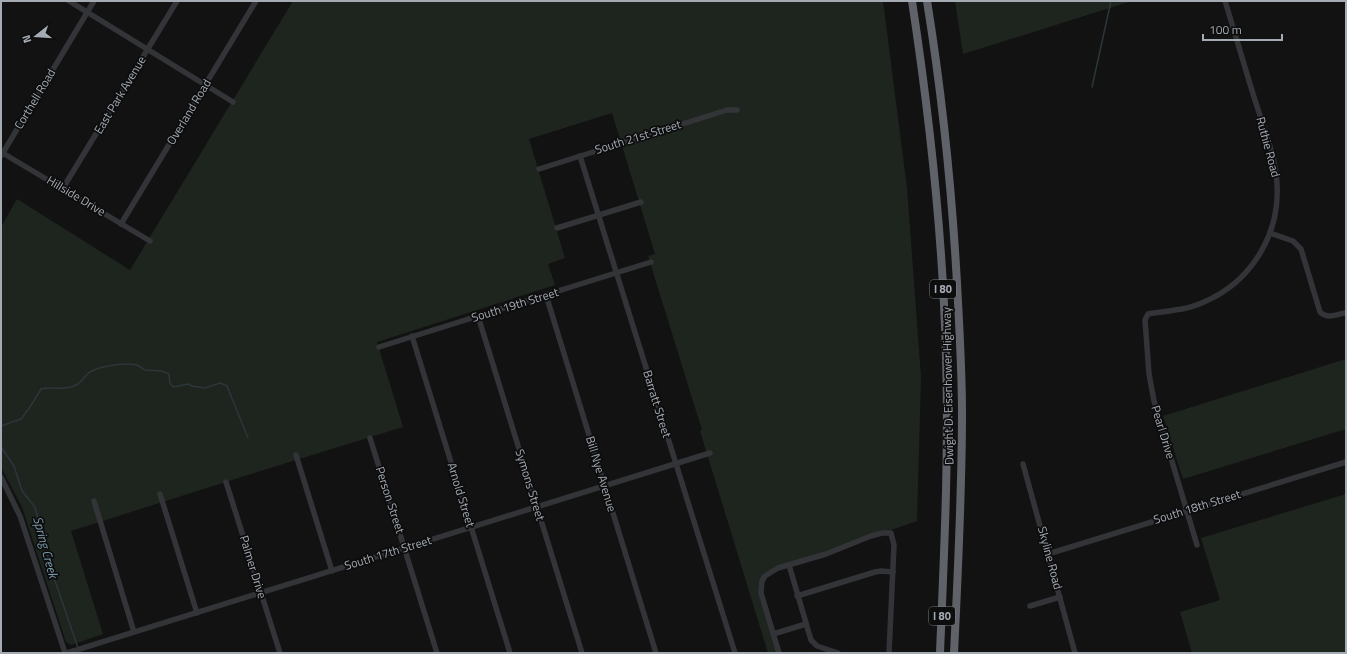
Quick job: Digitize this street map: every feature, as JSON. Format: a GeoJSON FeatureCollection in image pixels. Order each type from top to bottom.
{"type":"FeatureCollection","features":[{"type":"Feature","properties":{"kind":"highway","name":"Dwight D. Eisenhower Highway"},"geometry":{"type":"LineString","coordinates":[[912,1],[932,150],[943,286],[946,350],[947,481],[940,653]]}},
{"type":"Feature","properties":{"kind":"highway","name":"Dwight D. Eisenhower Highway"},"geometry":{"type":"LineString","coordinates":[[927,1],[946,146],[955,242],[959,320],[962,411],[962,494],[954,653]]}},
{"type":"Feature","properties":{"kind":"street"},"geometry":{"type":"LineString","coordinates":[[69,1],[233,102]]}},
{"type":"Feature","properties":{"kind":"street","name":"Corthell Road"},"geometry":{"type":"LineString","coordinates":[[2,153],[94,1]]}},
{"type":"Feature","properties":{"kind":"street","name":"East Park Avenue"},"geometry":{"type":"LineString","coordinates":[[63,188],[177,1]]}},
{"type":"Feature","properties":{"kind":"street","name":"Overland Road"},"geometry":{"type":"LineString","coordinates":[[121,224],[256,1]]}},
{"type":"Feature","properties":{"kind":"street","name":"Ruthie Road"},"geometry":{"type":"LineString","coordinates":[[1146,317],[1148,314],[1152,313],[1193,306],[1216,296],[1229,288],[1248,271],[1257,260],[1270,233],[1277,195],[1276,174],[1268,142],[1225,1]]}},
{"type":"Feature","properties":{"kind":"street","name":"South 21st Street"},"geometry":{"type":"LineString","coordinates":[[539,169],[722,111],[737,110]]}},
{"type":"Feature","properties":{"kind":"street","name":"Hillside Drive"},"geometry":{"type":"LineString","coordinates":[[2,153],[150,241]]}},
{"type":"Feature","properties":{"kind":"street","name":"Barratt Street"},"geometry":{"type":"LineString","coordinates":[[580,156],[735,653]]}},
{"type":"Feature","properties":{"kind":"street"},"geometry":{"type":"LineString","coordinates":[[557,228],[641,202]]}},
{"type":"Feature","properties":{"kind":"street"},"geometry":{"type":"LineString","coordinates":[[1270,233],[1293,241],[1301,249],[1320,312],[1327,316],[1344,313]]}},
{"type":"Feature","properties":{"kind":"street","name":"South 19th Street"},"geometry":{"type":"LineString","coordinates":[[379,347],[651,262]]}},
{"type":"Feature","properties":{"kind":"street","name":"Bill Nye Avenue"},"geometry":{"type":"LineString","coordinates":[[546,295],[656,653]]}},
{"type":"Feature","properties":{"kind":"street","name":"Symons Street"},"geometry":{"type":"LineString","coordinates":[[478,316],[582,653]]}},
{"type":"Feature","properties":{"kind":"street","name":"Pearl Drive"},"geometry":{"type":"LineString","coordinates":[[1146,317],[1145,324],[1151,389],[1197,545]]}},
{"type":"Feature","properties":{"kind":"street","name":"Arnold Street"},"geometry":{"type":"LineString","coordinates":[[412,336],[510,653]]}},
{"type":"Feature","properties":{"kind":"street","name":"Person Street"},"geometry":{"type":"LineString","coordinates":[[370,438],[437,653]]}},
{"type":"Feature","properties":{"kind":"street","name":"South 17th Street"},"geometry":{"type":"LineString","coordinates":[[66,653],[710,453]]}},
{"type":"Feature","properties":{"kind":"street"},"geometry":{"type":"LineString","coordinates":[[296,455],[332,571]]}},
{"type":"Feature","properties":{"kind":"street","name":"South 18th Street"},"geometry":{"type":"LineString","coordinates":[[1048,554],[1346,462]]}},
{"type":"Feature","properties":{"kind":"street","name":"Skyline Road"},"geometry":{"type":"LineString","coordinates":[[1023,464],[1075,653]]}},
{"type":"Feature","properties":{"kind":"street"},"geometry":{"type":"LineString","coordinates":[[1,477],[20,516],[66,653]]}},
{"type":"Feature","properties":{"kind":"street","name":"Palmer Drive"},"geometry":{"type":"LineString","coordinates":[[226,482],[280,653]]}},
{"type":"Feature","properties":{"kind":"street"},"geometry":{"type":"LineString","coordinates":[[160,494],[197,612]]}},
{"type":"Feature","properties":{"kind":"street"},"geometry":{"type":"LineString","coordinates":[[94,501],[134,632]]}},
{"type":"Feature","properties":{"kind":"street"},"geometry":{"type":"LineString","coordinates":[[779,653],[761,593],[762,581],[769,572],[882,533],[891,533],[894,545],[889,653]]}},
{"type":"Feature","properties":{"kind":"street"},"geometry":{"type":"LineString","coordinates":[[789,565],[797,596],[813,644],[838,653]]}},
{"type":"Feature","properties":{"kind":"street"},"geometry":{"type":"LineString","coordinates":[[797,596],[875,572],[893,572]]}},
{"type":"Feature","properties":{"kind":"street"},"geometry":{"type":"LineString","coordinates":[[1030,606],[1060,597]]}},
{"type":"Feature","properties":{"kind":"street"},"geometry":{"type":"LineString","coordinates":[[773,634],[806,624]]}},
{"type":"Feature","properties":{"kind":"shaded area"},"geometry":{"type":"Polygon","coordinates":[[[293,1],[883,1],[907,188],[921,377],[917,521],[769,572],[761,587],[781,653],[768,653],[700,431],[702,430],[648,256],[655,254],[612,113],[529,139],[565,258],[548,264],[555,285],[377,342],[403,427],[71,531],[103,634],[71,645],[66,642],[22,507],[1,467],[1,227],[17,199],[130,270],[293,1]]]}},
{"type":"Feature","properties":{"kind":"shaded area"},"geometry":{"type":"Polygon","coordinates":[[[955,1],[1132,1],[963,54],[955,1]]]}},
{"type":"Feature","properties":{"kind":"shaded area"},"geometry":{"type":"Polygon","coordinates":[[[1346,359],[1346,429],[1183,479],[1163,416],[1346,359]]]}},
{"type":"Feature","properties":{"kind":"shaded area"},"geometry":{"type":"Polygon","coordinates":[[[1346,494],[1346,653],[1192,653],[1180,612],[1220,600],[1201,538],[1346,494]]]}},
{"type":"Feature","properties":{"kind":"waterway"},"geometry":{"type":"LineString","coordinates":[[1092,87],[1111,1]]}},
{"type":"Feature","properties":{"kind":"waterway"},"geometry":{"type":"LineString","coordinates":[[1,426],[21,419],[41,389],[74,386],[89,372],[96,369],[114,365],[132,364],[138,365],[145,370],[162,371],[169,374],[170,383],[174,387],[188,384],[205,388],[220,383],[227,386],[248,438]]}},
{"type":"Feature","properties":{"kind":"waterway","name":"Spring Creek"},"geometry":{"type":"LineString","coordinates":[[1,447],[14,466],[22,491],[35,507],[51,569],[78,648]]}}]}
